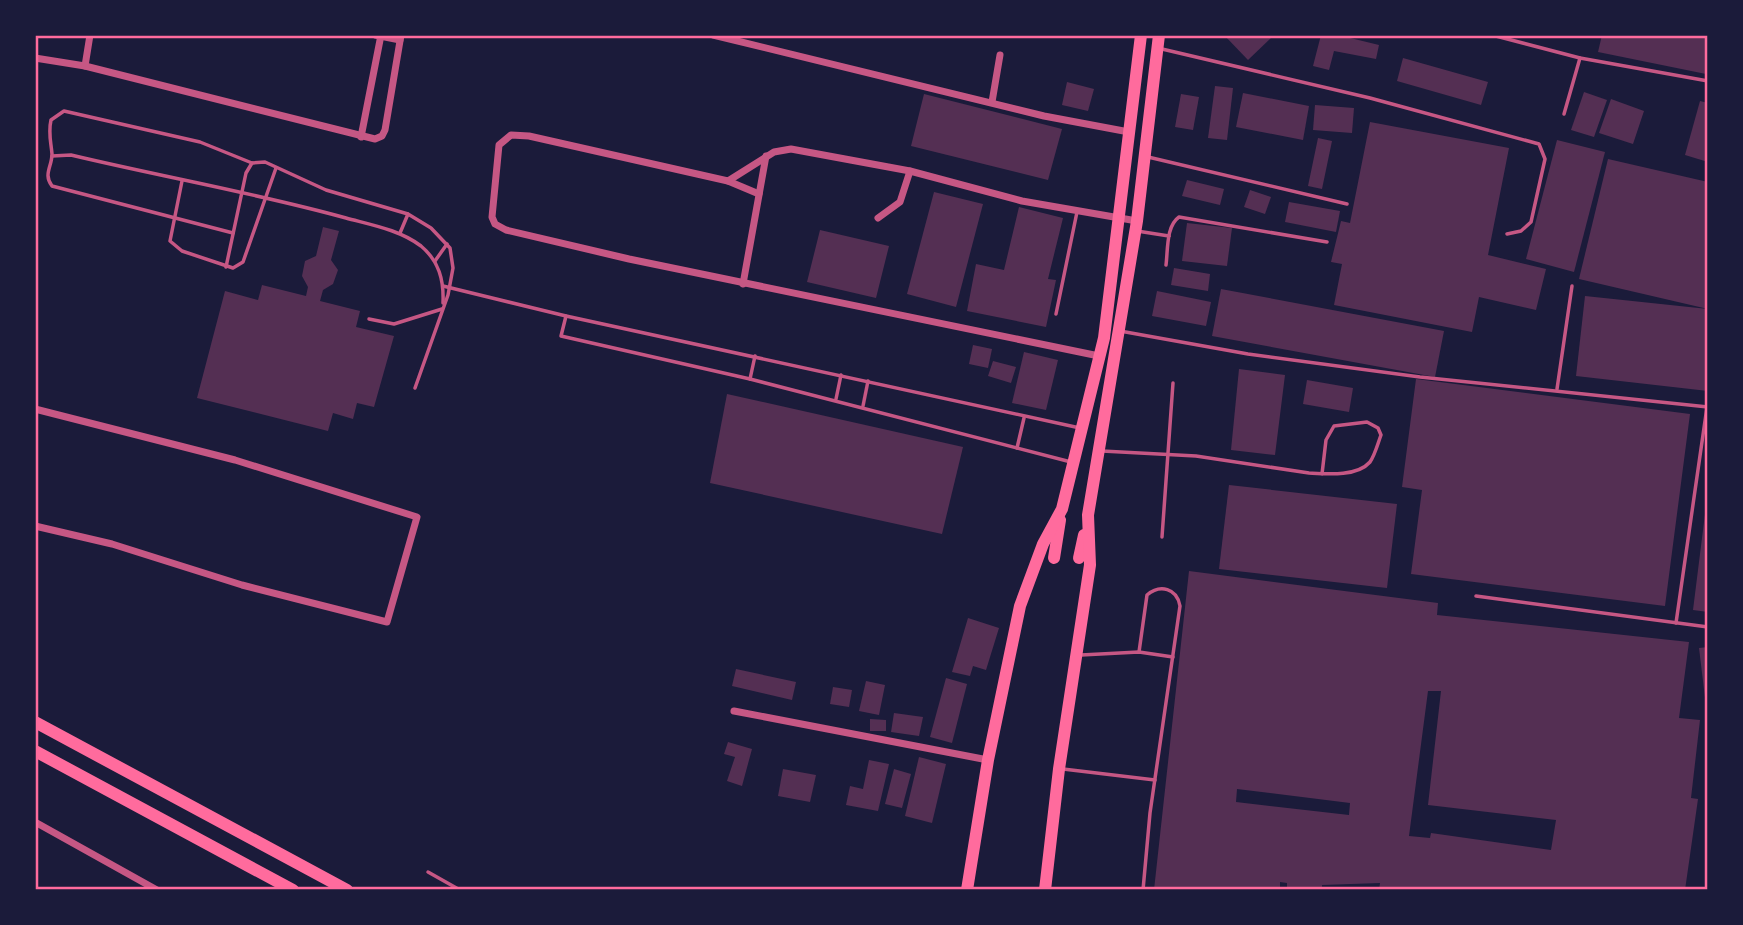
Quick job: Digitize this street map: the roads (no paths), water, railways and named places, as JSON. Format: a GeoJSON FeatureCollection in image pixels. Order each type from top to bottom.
{"type":"FeatureCollection","features":[{"type":"Feature","properties":{"kind":"highway"},"geometry":{"type":"LineString","coordinates":[[1054,558],[1062,509],[1100,356],[1141,35]]}},
{"type":"Feature","properties":{"kind":"highway"},"geometry":{"type":"LineString","coordinates":[[1079,558],[1120,331],[1136,226],[1158,41]]}},
{"type":"Feature","properties":{"kind":"highway"},"geometry":{"type":"LineString","coordinates":[[967,890],[988,760],[1020,606],[1043,544],[1062,509]]}},
{"type":"Feature","properties":{"kind":"highway"},"geometry":{"type":"LineString","coordinates":[[1045,890],[1059,769],[1090,565],[1088,514]]}},
{"type":"Feature","properties":{"kind":"highway"},"geometry":{"type":"LineString","coordinates":[[35,722],[347,890]]}},
{"type":"Feature","properties":{"kind":"highway"},"geometry":{"type":"LineString","coordinates":[[35,751],[293,890]]}},
{"type":"Feature","properties":{"kind":"street"},"geometry":{"type":"LineString","coordinates":[[86,66],[90,35]]}},
{"type":"Feature","properties":{"kind":"street"},"geometry":{"type":"LineString","coordinates":[[713,35],[1129,132]]}},
{"type":"Feature","properties":{"kind":"street"},"geometry":{"type":"LineString","coordinates":[[35,58],[86,66],[361,137],[378,138],[385,130],[401,38],[379,36],[361,137]]}},
{"type":"Feature","properties":{"kind":"street"},"geometry":{"type":"LineString","coordinates":[[992,102],[1000,55]]}},
{"type":"Feature","properties":{"kind":"street"},"geometry":{"type":"LineString","coordinates":[[759,194],[728,181],[530,136],[511,135],[499,145],[492,217],[495,224],[506,230],[743,284],[1100,356]]}},
{"type":"Feature","properties":{"kind":"street"},"geometry":{"type":"LineString","coordinates":[[728,181],[766,156],[782,150],[798,150],[910,171],[1022,201],[1119,219],[1136,226]]}},
{"type":"Feature","properties":{"kind":"street"},"geometry":{"type":"LineString","coordinates":[[743,284],[766,156]]}},
{"type":"Feature","properties":{"kind":"street"},"geometry":{"type":"LineString","coordinates":[[878,218],[900,202],[910,171]]}},
{"type":"Feature","properties":{"kind":"street"},"geometry":{"type":"LineString","coordinates":[[35,409],[235,460],[417,517],[387,622],[242,585],[111,544],[35,526]]}},
{"type":"Feature","properties":{"kind":"street"},"geometry":{"type":"LineString","coordinates":[[734,711],[988,760]]}},
{"type":"Feature","properties":{"kind":"street"},"geometry":{"type":"LineString","coordinates":[[35,822],[157,890]]}},
{"type":"Feature","properties":{"kind":"lane"},"geometry":{"type":"LineString","coordinates":[[1492,35],[1513,38],[1580,58],[1708,81]]}},
{"type":"Feature","properties":{"kind":"lane"},"geometry":{"type":"LineString","coordinates":[[1158,41],[1539,144],[1545,159],[1531,222],[1521,230],[1507,234]]}},
{"type":"Feature","properties":{"kind":"lane"},"geometry":{"type":"LineString","coordinates":[[1564,114],[1580,58]]}},
{"type":"Feature","properties":{"kind":"lane"},"geometry":{"type":"LineString","coordinates":[[233,233],[56,189],[47,178],[52,156],[48,140],[51,120],[64,111],[200,142],[252,163],[265,162],[326,190],[408,214],[431,228],[447,244],[453,256],[450,287],[415,388]]}},
{"type":"Feature","properties":{"kind":"lane"},"geometry":{"type":"LineString","coordinates":[[52,156],[71,155],[264,197],[400,233],[418,244],[435,261],[443,286],[442,307]]}},
{"type":"Feature","properties":{"kind":"lane"},"geometry":{"type":"LineString","coordinates":[[1145,156],[1347,204]]}},
{"type":"Feature","properties":{"kind":"lane"},"geometry":{"type":"LineString","coordinates":[[226,267],[242,193],[252,163]]}},
{"type":"Feature","properties":{"kind":"lane"},"geometry":{"type":"LineString","coordinates":[[183,181],[170,237],[174,246],[226,267],[236,267],[243,261],[276,168]]}},
{"type":"Feature","properties":{"kind":"lane"},"geometry":{"type":"LineString","coordinates":[[1056,314],[1077,212]]}},
{"type":"Feature","properties":{"kind":"lane"},"geometry":{"type":"LineString","coordinates":[[400,233],[408,214]]}},
{"type":"Feature","properties":{"kind":"lane"},"geometry":{"type":"LineString","coordinates":[[1167,265],[1169,236],[1175,218],[1327,242]]}},
{"type":"Feature","properties":{"kind":"lane"},"geometry":{"type":"LineString","coordinates":[[1136,226],[1169,236]]}},
{"type":"Feature","properties":{"kind":"lane"},"geometry":{"type":"LineString","coordinates":[[435,261],[447,244]]}},
{"type":"Feature","properties":{"kind":"lane"},"geometry":{"type":"LineString","coordinates":[[443,286],[566,316],[1083,429]]}},
{"type":"Feature","properties":{"kind":"lane"},"geometry":{"type":"LineString","coordinates":[[1557,390],[1572,286]]}},
{"type":"Feature","properties":{"kind":"lane"},"geometry":{"type":"LineString","coordinates":[[369,319],[394,324],[442,307]]}},
{"type":"Feature","properties":{"kind":"lane"},"geometry":{"type":"LineString","coordinates":[[566,316],[561,336],[835,399],[1073,463]]}},
{"type":"Feature","properties":{"kind":"lane"},"geometry":{"type":"LineString","coordinates":[[1120,331],[1248,354],[1420,377],[1708,407],[1676,623]]}},
{"type":"Feature","properties":{"kind":"lane"},"geometry":{"type":"LineString","coordinates":[[750,379],[755,356]]}},
{"type":"Feature","properties":{"kind":"lane"},"geometry":{"type":"LineString","coordinates":[[835,399],[841,375]]}},
{"type":"Feature","properties":{"kind":"lane"},"geometry":{"type":"LineString","coordinates":[[863,406],[868,381]]}},
{"type":"Feature","properties":{"kind":"lane"},"geometry":{"type":"LineString","coordinates":[[1162,537],[1173,383]]}},
{"type":"Feature","properties":{"kind":"lane"},"geometry":{"type":"LineString","coordinates":[[1017,448],[1024,418]]}},
{"type":"Feature","properties":{"kind":"lane"},"geometry":{"type":"LineString","coordinates":[[1100,451],[1169,453],[1321,474],[1348,471],[1370,462],[1381,435],[1378,428],[1367,422],[1334,426],[1326,440],[1321,474]]}},
{"type":"Feature","properties":{"kind":"lane"},"geometry":{"type":"LineString","coordinates":[[1139,652],[1145,598],[1152,591],[1170,590],[1176,595],[1180,606],[1155,780],[1143,890]]}},
{"type":"Feature","properties":{"kind":"lane"},"geometry":{"type":"LineString","coordinates":[[1476,596],[1708,627]]}},
{"type":"Feature","properties":{"kind":"lane"},"geometry":{"type":"LineString","coordinates":[[1075,656],[1139,652],[1173,657]]}},
{"type":"Feature","properties":{"kind":"lane"},"geometry":{"type":"LineString","coordinates":[[1059,769],[1155,780]]}},
{"type":"Feature","properties":{"kind":"lane"},"geometry":{"type":"LineString","coordinates":[[428,872],[460,890]]}}]}
